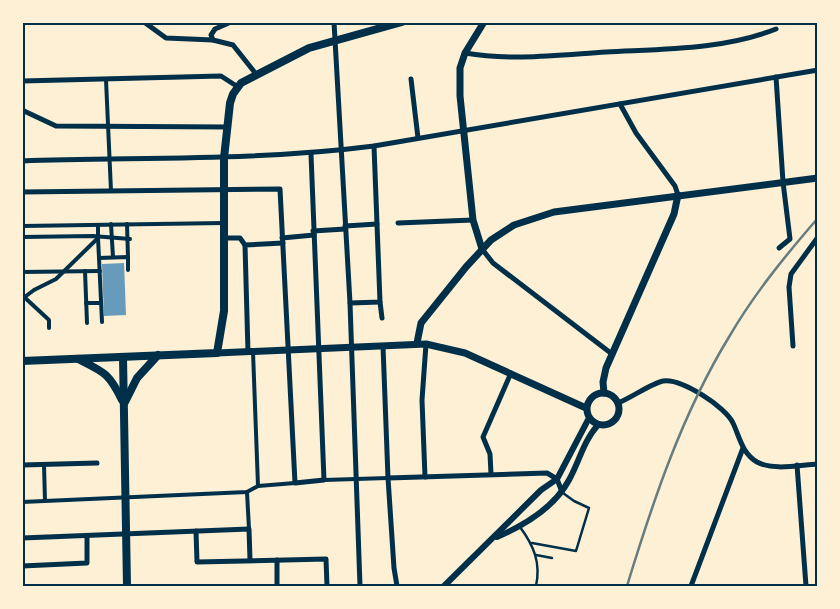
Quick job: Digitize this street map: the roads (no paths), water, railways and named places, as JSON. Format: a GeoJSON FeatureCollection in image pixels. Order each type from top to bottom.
{"type":"FeatureCollection","features":[{"type":"Feature","properties":{"kind":"main road"},"geometry":{"type":"LineString","coordinates":[[217,353],[224,311],[224,158],[230,103],[238,87],[256,74],[309,48],[402,22]]}},
{"type":"Feature","properties":{"kind":"main road"},"geometry":{"type":"LineString","coordinates":[[482,249],[473,220],[460,68],[465,53],[484,22]]}},
{"type":"Feature","properties":{"kind":"main road"},"geometry":{"type":"LineString","coordinates":[[417,343],[421,323],[482,249],[514,225],[554,212],[818,178]]}},
{"type":"Feature","properties":{"kind":"main road"},"geometry":{"type":"LineString","coordinates":[[604,393],[603,382],[612,354],[674,214],[678,196]]}},
{"type":"Feature","properties":{"kind":"main road"},"geometry":{"type":"LineString","coordinates":[[22,361],[318,350],[417,343],[465,352],[586,408]]}},
{"type":"Feature","properties":{"kind":"main road"},"geometry":{"type":"LineString","coordinates":[[124,404],[136,378],[158,355]]}},
{"type":"Feature","properties":{"kind":"main road"},"geometry":{"type":"LineString","coordinates":[[123,357],[124,534],[127,586]]}},
{"type":"Feature","properties":{"kind":"main road"},"geometry":{"type":"LineString","coordinates":[[77,358],[103,371],[113,381],[124,404]]}},
{"type":"Feature","properties":{"kind":"main road"},"geometry":{"type":"LineString","coordinates":[[604,393],[613,396],[618,403],[619,414],[613,422],[598,425],[589,418],[586,408],[590,398],[604,393]]}},
{"type":"Feature","properties":{"kind":"street"},"geometry":{"type":"LineString","coordinates":[[144,22],[166,38],[213,40],[233,45],[256,74]]}},
{"type":"Feature","properties":{"kind":"street"},"geometry":{"type":"LineString","coordinates":[[213,40],[211,35],[215,29],[231,22]]}},
{"type":"Feature","properties":{"kind":"street"},"geometry":{"type":"LineString","coordinates":[[334,22],[350,303],[360,586]]}},
{"type":"Feature","properties":{"kind":"street"},"geometry":{"type":"LineString","coordinates":[[465,53],[511,58],[668,48],[733,41],[760,36],[776,29]]}},
{"type":"Feature","properties":{"kind":"street"},"geometry":{"type":"LineString","coordinates":[[22,161],[110,158],[224,158],[310,154],[374,146],[818,70]]}},
{"type":"Feature","properties":{"kind":"street"},"geometry":{"type":"LineString","coordinates":[[22,81],[221,76],[238,87]]}},
{"type":"Feature","properties":{"kind":"street"},"geometry":{"type":"LineString","coordinates":[[776,77],[783,182],[790,239],[779,248]]}},
{"type":"Feature","properties":{"kind":"street"},"geometry":{"type":"LineString","coordinates":[[411,79],[418,138]]}},
{"type":"Feature","properties":{"kind":"street"},"geometry":{"type":"LineString","coordinates":[[106,80],[111,191]]}},
{"type":"Feature","properties":{"kind":"street"},"geometry":{"type":"LineString","coordinates":[[620,104],[636,133],[675,186],[678,196]]}},
{"type":"Feature","properties":{"kind":"street"},"geometry":{"type":"LineString","coordinates":[[22,110],[56,126],[227,127]]}},
{"type":"Feature","properties":{"kind":"street"},"geometry":{"type":"LineString","coordinates":[[374,146],[382,318]]}},
{"type":"Feature","properties":{"kind":"street"},"geometry":{"type":"LineString","coordinates":[[310,154],[324,480]]}},
{"type":"Feature","properties":{"kind":"street"},"geometry":{"type":"LineString","coordinates":[[22,192],[280,189],[295,483]]}},
{"type":"Feature","properties":{"kind":"street"},"geometry":{"type":"LineString","coordinates":[[398,223],[473,220]]}},
{"type":"Feature","properties":{"kind":"street"},"geometry":{"type":"LineString","coordinates":[[111,224],[112,258]]}},
{"type":"Feature","properties":{"kind":"street"},"geometry":{"type":"LineString","coordinates":[[22,226],[127,224],[201,226],[224,224]]}},
{"type":"Feature","properties":{"kind":"street"},"geometry":{"type":"LineString","coordinates":[[127,224],[128,270]]}},
{"type":"Feature","properties":{"kind":"street"},"geometry":{"type":"LineString","coordinates":[[245,245],[378,224]]}},
{"type":"Feature","properties":{"kind":"street"},"geometry":{"type":"LineString","coordinates":[[98,225],[102,322]]}},
{"type":"Feature","properties":{"kind":"street"},"geometry":{"type":"LineString","coordinates":[[22,237],[92,236],[128,239]]}},
{"type":"Feature","properties":{"kind":"street"},"geometry":{"type":"LineString","coordinates":[[793,346],[789,288],[791,274],[818,237]]}},
{"type":"Feature","properties":{"kind":"street"},"geometry":{"type":"LineString","coordinates":[[49,328],[49,320],[23,297],[56,279],[98,238]]}},
{"type":"Feature","properties":{"kind":"street"},"geometry":{"type":"LineString","coordinates":[[224,238],[240,238],[245,245],[258,486]]}},
{"type":"Feature","properties":{"kind":"street"},"geometry":{"type":"LineString","coordinates":[[482,249],[493,264],[612,354]]}},
{"type":"Feature","properties":{"kind":"street"},"geometry":{"type":"LineString","coordinates":[[99,258],[128,257]]}},
{"type":"Feature","properties":{"kind":"street"},"geometry":{"type":"LineString","coordinates":[[86,271],[87,324]]}},
{"type":"Feature","properties":{"kind":"street"},"geometry":{"type":"LineString","coordinates":[[22,272],[100,271]]}},
{"type":"Feature","properties":{"kind":"street"},"geometry":{"type":"LineString","coordinates":[[350,303],[380,302]]}},
{"type":"Feature","properties":{"kind":"street"},"geometry":{"type":"LineString","coordinates":[[86,303],[101,303]]}},
{"type":"Feature","properties":{"kind":"street"},"geometry":{"type":"LineString","coordinates":[[425,477],[422,400],[426,344]]}},
{"type":"Feature","properties":{"kind":"street"},"geometry":{"type":"LineString","coordinates":[[383,346],[388,478],[397,586]]}},
{"type":"Feature","properties":{"kind":"street"},"geometry":{"type":"LineString","coordinates":[[491,474],[490,454],[484,437],[511,373]]}},
{"type":"Feature","properties":{"kind":"street"},"geometry":{"type":"LineString","coordinates":[[618,403],[653,384],[662,381],[674,382],[714,403],[727,413],[743,448],[748,456],[758,463],[772,466],[818,464]]}},
{"type":"Feature","properties":{"kind":"street"},"geometry":{"type":"LineString","coordinates":[[444,586],[541,490],[557,478],[589,418]]}},
{"type":"Feature","properties":{"kind":"street"},"geometry":{"type":"LineString","coordinates":[[492,539],[520,527],[546,508],[562,492],[588,439],[598,425]]}},
{"type":"Feature","properties":{"kind":"street"},"geometry":{"type":"LineString","coordinates":[[691,586],[743,448]]}},
{"type":"Feature","properties":{"kind":"street"},"geometry":{"type":"LineString","coordinates":[[22,466],[97,463]]}},
{"type":"Feature","properties":{"kind":"street"},"geometry":{"type":"LineString","coordinates":[[44,465],[45,501]]}},
{"type":"Feature","properties":{"kind":"street"},"geometry":{"type":"LineString","coordinates":[[797,465],[806,586]]}},
{"type":"Feature","properties":{"kind":"street"},"geometry":{"type":"LineString","coordinates":[[22,502],[247,492],[258,486],[324,480],[547,472],[557,478],[562,492]]}},
{"type":"Feature","properties":{"kind":"street"},"geometry":{"type":"LineString","coordinates":[[247,492],[250,560]]}},
{"type":"Feature","properties":{"kind":"street"},"geometry":{"type":"LineString","coordinates":[[509,522],[520,527]]}},
{"type":"Feature","properties":{"kind":"street"},"geometry":{"type":"LineString","coordinates":[[22,538],[249,529]]}},
{"type":"Feature","properties":{"kind":"street"},"geometry":{"type":"LineString","coordinates":[[196,531],[197,562],[326,559],[328,586]]}},
{"type":"Feature","properties":{"kind":"street"},"geometry":{"type":"LineString","coordinates":[[22,566],[87,563],[87,536]]}},
{"type":"Feature","properties":{"kind":"street"},"geometry":{"type":"LineString","coordinates":[[276,560],[277,586]]}},
{"type":"Feature","properties":{"kind":"lane"},"geometry":{"type":"LineString","coordinates":[[532,543],[576,551],[589,508],[574,501],[562,492]]}},
{"type":"Feature","properties":{"kind":"lane"},"geometry":{"type":"LineString","coordinates":[[520,527],[532,543],[536,554],[539,571],[536,586]]}},
{"type":"Feature","properties":{"kind":"lane"},"geometry":{"type":"LineString","coordinates":[[536,554],[552,558]]}},
{"type":"Feature","properties":{"kind":"water"},"geometry":{"type":"Polygon","coordinates":[[[124,263],[126,315],[104,316],[102,264],[124,263]]]}},
{"type":"Feature","properties":{"kind":"railway"},"geometry":{"type":"LineString","coordinates":[[627,586],[670,458],[712,366],[759,290],[818,218]]}}]}
